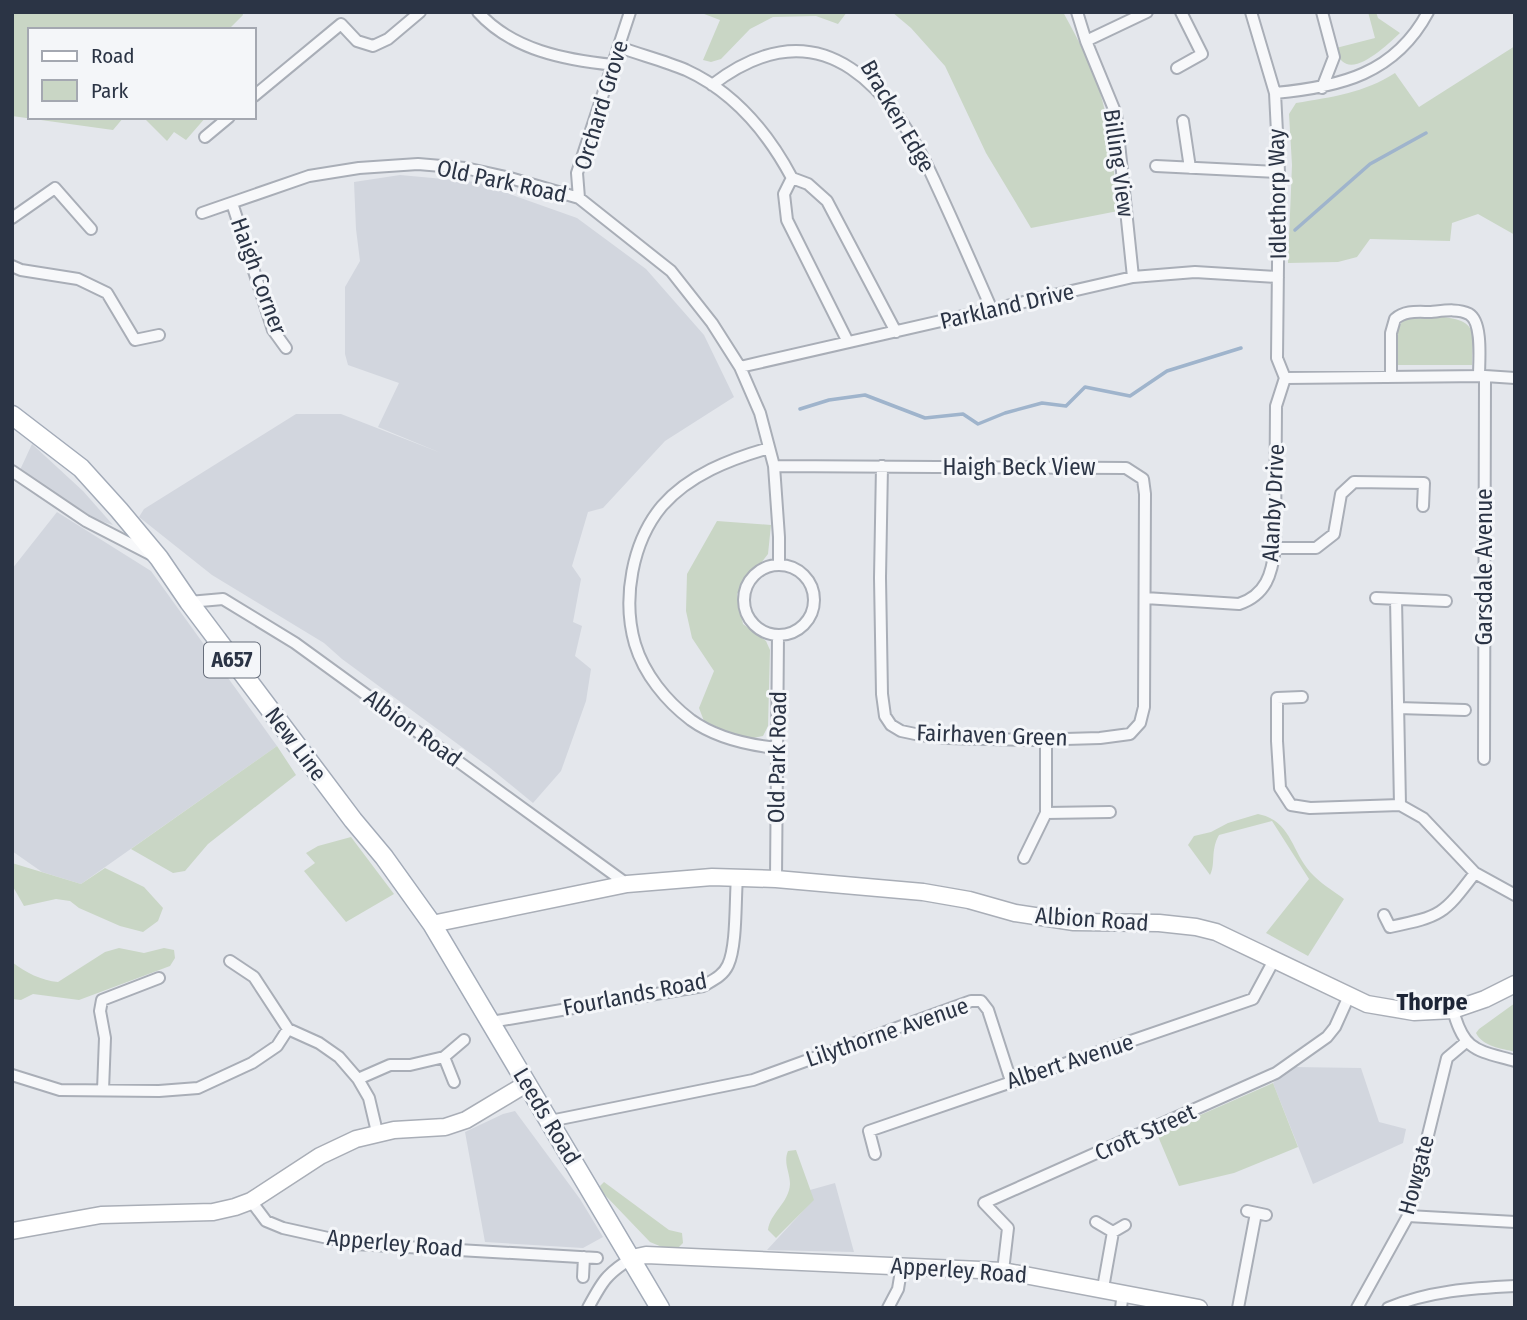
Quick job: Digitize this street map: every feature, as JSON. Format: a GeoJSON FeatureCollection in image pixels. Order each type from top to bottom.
{"type":"FeatureCollection","features":[{"type":"Feature","properties":{"kind":"main road","name":"New Line"},"geometry":{"type":"LineString","coordinates":[[12,415],[81,468],[159,558],[188,602],[384,857],[432,924]]}},
{"type":"Feature","properties":{"kind":"main road","name":"Leeds Road"},"geometry":{"type":"LineString","coordinates":[[432,924],[660,1308]]}},
{"type":"Feature","properties":{"kind":"street"},"geometry":{"type":"LineString","coordinates":[[256,94],[341,24],[357,41],[373,46],[388,38],[420,12]]}},
{"type":"Feature","properties":{"kind":"street"},"geometry":{"type":"LineString","coordinates":[[478,12],[497,31],[511,40],[584,62],[614,65]]}},
{"type":"Feature","properties":{"kind":"street","name":"Orchard Grove"},"geometry":{"type":"LineString","coordinates":[[579,198],[577,173],[630,12]]}},
{"type":"Feature","properties":{"kind":"street","name":"Billing View"},"geometry":{"type":"LineString","coordinates":[[1076,12],[1116,114],[1133,277]]}},
{"type":"Feature","properties":{"kind":"street"},"geometry":{"type":"LineString","coordinates":[[1086,41],[1147,12]]}},
{"type":"Feature","properties":{"kind":"street"},"geometry":{"type":"LineString","coordinates":[[1177,68],[1202,54],[1181,12]]}},
{"type":"Feature","properties":{"kind":"street","name":"Idlethorp Way"},"geometry":{"type":"LineString","coordinates":[[1251,12],[1275,93],[1279,172],[1277,358],[1285,378]]}},
{"type":"Feature","properties":{"kind":"street"},"geometry":{"type":"LineString","coordinates":[[1322,12],[1334,57],[1322,88]]}},
{"type":"Feature","properties":{"kind":"street"},"geometry":{"type":"LineString","coordinates":[[1275,93],[1322,88],[1355,78],[1397,54],[1417,33],[1428,12]]}},
{"type":"Feature","properties":{"kind":"street"},"geometry":{"type":"LineString","coordinates":[[619,47],[687,71],[712,85],[748,114],[772,143],[792,178],[808,184],[827,201],[896,332]]}},
{"type":"Feature","properties":{"kind":"street"},"geometry":{"type":"LineString","coordinates":[[712,85],[731,59]]}},
{"type":"Feature","properties":{"kind":"street","name":"Bracken Edge"},"geometry":{"type":"LineString","coordinates":[[880,77],[925,157],[992,310]]}},
{"type":"Feature","properties":{"kind":"street"},"geometry":{"type":"LineString","coordinates":[[205,137],[227,119]]}},
{"type":"Feature","properties":{"kind":"street"},"geometry":{"type":"LineString","coordinates":[[1183,121],[1190,168]]}},
{"type":"Feature","properties":{"kind":"street","name":"Old Park Road"},"geometry":{"type":"LineString","coordinates":[[202,213],[309,176],[359,168],[418,164],[465,168],[579,198],[671,271],[712,323],[740,367],[760,413],[774,466],[779,565]]}},
{"type":"Feature","properties":{"kind":"street"},"geometry":{"type":"LineString","coordinates":[[1156,166],[1279,172]]}},
{"type":"Feature","properties":{"kind":"street"},"geometry":{"type":"LineString","coordinates":[[792,178],[784,194],[787,220],[848,342]]}},
{"type":"Feature","properties":{"kind":"street"},"geometry":{"type":"LineString","coordinates":[[12,218],[55,188],[91,229]]}},
{"type":"Feature","properties":{"kind":"street","name":"Haigh Corner"},"geometry":{"type":"LineString","coordinates":[[232,203],[273,330],[286,348]]}},
{"type":"Feature","properties":{"kind":"street"},"geometry":{"type":"LineString","coordinates":[[12,266],[21,271],[78,279],[107,293],[135,340],[159,335]]}},
{"type":"Feature","properties":{"kind":"street","name":"Parkland Drive"},"geometry":{"type":"LineString","coordinates":[[740,367],[1133,277],[1195,272],[1278,277]]}},
{"type":"Feature","properties":{"kind":"street","name":"Garsdale Avenue"},"geometry":{"type":"LineString","coordinates":[[1391,377],[1391,333],[1395,319],[1408,312],[1458,311],[1470,314],[1475,320],[1482,376],[1484,759]]}},
{"type":"Feature","properties":{"kind":"street"},"geometry":{"type":"LineString","coordinates":[[1285,378],[1515,378]]}},
{"type":"Feature","properties":{"kind":"street","name":"Alanby Drive"},"geometry":{"type":"LineString","coordinates":[[1145,598],[1239,604],[1254,599],[1265,585],[1273,564],[1275,548],[1276,407],[1285,378]]}},
{"type":"Feature","properties":{"kind":"street"},"geometry":{"type":"LineString","coordinates":[[769,448],[734,458],[707,471],[662,506],[636,555],[629,587],[635,643],[646,668],[664,695],[693,721],[719,734],[749,744],[777,748]]}},
{"type":"Feature","properties":{"kind":"street","name":"Haigh Beck View"},"geometry":{"type":"LineString","coordinates":[[774,466],[1126,468],[1143,479],[1145,598]]}},
{"type":"Feature","properties":{"kind":"street","name":"Fairhaven Green"},"geometry":{"type":"LineString","coordinates":[[882,466],[880,578],[885,716],[891,725],[901,731],[920,735],[1046,739],[1100,738],[1130,734],[1140,723],[1144,707],[1145,598]]}},
{"type":"Feature","properties":{"kind":"street"},"geometry":{"type":"LineString","coordinates":[[12,471],[86,521],[159,558]]}},
{"type":"Feature","properties":{"kind":"street"},"geometry":{"type":"LineString","coordinates":[[1275,548],[1316,548],[1334,534],[1341,494],[1353,482],[1424,483],[1423,506]]}},
{"type":"Feature","properties":{"kind":"street"},"geometry":{"type":"LineString","coordinates":[[779,565],[801,572],[809,581],[814,604],[805,624],[788,634],[778,635],[766,632],[748,617],[744,606],[744,593],[757,573],[767,566],[779,565]]}},
{"type":"Feature","properties":{"kind":"street"},"geometry":{"type":"LineString","coordinates":[[1376,598],[1446,601]]}},
{"type":"Feature","properties":{"kind":"street","name":"Albion Road"},"geometry":{"type":"LineString","coordinates":[[188,602],[223,599],[295,643],[628,884]]}},
{"type":"Feature","properties":{"kind":"street"},"geometry":{"type":"LineString","coordinates":[[1396,599],[1400,805]]}},
{"type":"Feature","properties":{"kind":"street","name":"Old Park Road"},"geometry":{"type":"LineString","coordinates":[[776,879],[778,635]]}},
{"type":"Feature","properties":{"kind":"street"},"geometry":{"type":"LineString","coordinates":[[1302,697],[1277,698],[1280,789],[1292,805],[1310,808],[1400,805],[1423,818],[1475,873],[1515,895]]}},
{"type":"Feature","properties":{"kind":"street"},"geometry":{"type":"LineString","coordinates":[[1398,708],[1465,710]]}},
{"type":"Feature","properties":{"kind":"street"},"geometry":{"type":"LineString","coordinates":[[1024,858],[1046,813],[1046,739]]}},
{"type":"Feature","properties":{"kind":"street"},"geometry":{"type":"LineString","coordinates":[[1046,813],[1110,812]]}},
{"type":"Feature","properties":{"kind":"street"},"geometry":{"type":"LineString","coordinates":[[1383,938],[1390,927],[1429,919],[1444,911],[1475,873]]}},
{"type":"Feature","properties":{"kind":"street","name":"Albion Road"},"geometry":{"type":"LineString","coordinates":[[432,924],[628,884],[712,877],[776,879],[923,892],[968,900],[1015,913],[1074,922],[1158,923],[1196,927],[1216,932],[1367,1004],[1414,1012],[1454,1010],[1515,984]]}},
{"type":"Feature","properties":{"kind":"street","name":"Fourlands Road"},"geometry":{"type":"LineString","coordinates":[[491,1022],[704,986],[719,977],[728,966],[732,951],[737,878]]}},
{"type":"Feature","properties":{"kind":"street"},"geometry":{"type":"LineString","coordinates":[[1384,915],[1390,927]]}},
{"type":"Feature","properties":{"kind":"street","name":"Albert Avenue"},"geometry":{"type":"LineString","coordinates":[[875,1154],[869,1131],[1253,999],[1274,960]]}},
{"type":"Feature","properties":{"kind":"street"},"geometry":{"type":"LineString","coordinates":[[230,961],[254,977],[288,1029],[339,1057],[358,1079],[369,1098],[377,1132]]}},
{"type":"Feature","properties":{"kind":"street"},"geometry":{"type":"LineString","coordinates":[[103,1090],[105,1038],[100,1011],[102,1000],[159,978]]}},
{"type":"Feature","properties":{"kind":"street","name":"Croft Street"},"geometry":{"type":"LineString","coordinates":[[1003,1270],[1008,1228],[984,1203],[1276,1073],[1327,1037],[1335,1027],[1349,996]]}},
{"type":"Feature","properties":{"kind":"street","name":"Lilythorne Avenue"},"geometry":{"type":"LineString","coordinates":[[550,1121],[753,1080],[971,1001],[981,1001],[988,1010],[1011,1081]]}},
{"type":"Feature","properties":{"kind":"street"},"geometry":{"type":"LineString","coordinates":[[1454,1010],[1458,1031],[1466,1042],[1475,1049],[1515,1061]]}},
{"type":"Feature","properties":{"kind":"street"},"geometry":{"type":"LineString","coordinates":[[12,1074],[60,1090],[182,1091],[198,1088],[252,1063],[277,1046],[288,1029]]}},
{"type":"Feature","properties":{"kind":"street"},"geometry":{"type":"LineString","coordinates":[[358,1079],[390,1065],[410,1065],[444,1057],[464,1040]]}},
{"type":"Feature","properties":{"kind":"street","name":"Howgate"},"geometry":{"type":"LineString","coordinates":[[1357,1308],[1408,1216],[1447,1058],[1466,1042]]}},
{"type":"Feature","properties":{"kind":"street"},"geometry":{"type":"LineString","coordinates":[[444,1057],[454,1082]]}},
{"type":"Feature","properties":{"kind":"street"},"geometry":{"type":"LineString","coordinates":[[12,1231],[101,1215],[214,1212],[251,1200],[320,1156],[377,1132],[444,1127],[466,1120],[526,1084]]}},
{"type":"Feature","properties":{"kind":"street","name":"Apperley Road"},"geometry":{"type":"LineString","coordinates":[[251,1200],[266,1221],[283,1228],[355,1244],[597,1258]]}},
{"type":"Feature","properties":{"kind":"street"},"geometry":{"type":"LineString","coordinates":[[1238,1308],[1256,1213]]}},
{"type":"Feature","properties":{"kind":"street"},"geometry":{"type":"LineString","coordinates":[[1408,1216],[1515,1222]]}},
{"type":"Feature","properties":{"kind":"street"},"geometry":{"type":"LineString","coordinates":[[1096,1222],[1113,1232]]}},
{"type":"Feature","properties":{"kind":"street"},"geometry":{"type":"LineString","coordinates":[[1113,1232],[1125,1226]]}},
{"type":"Feature","properties":{"kind":"street"},"geometry":{"type":"LineString","coordinates":[[1104,1288],[1113,1232]]}},
{"type":"Feature","properties":{"kind":"street","name":"Apperley Road"},"geometry":{"type":"LineString","coordinates":[[632,1258],[646,1255],[1003,1270],[1104,1288],[1122,1300],[1199,1308]]}},
{"type":"Feature","properties":{"kind":"street"},"geometry":{"type":"LineString","coordinates":[[583,1277],[584,1257]]}},
{"type":"Feature","properties":{"kind":"street"},"geometry":{"type":"LineString","coordinates":[[588,1308],[603,1280],[632,1258]]}},
{"type":"Feature","properties":{"kind":"street"},"geometry":{"type":"LineString","coordinates":[[888,1308],[898,1289],[902,1265]]}},
{"type":"Feature","properties":{"kind":"street"},"geometry":{"type":"LineString","coordinates":[[1388,1308],[1417,1297],[1483,1287],[1515,1286]]}},
{"type":"Feature","properties":{"kind":"shaded area"},"geometry":{"type":"Polygon","coordinates":[[[400,175],[476,182],[577,218],[646,269],[704,335],[734,397],[665,441],[603,508],[588,512],[572,566],[581,579],[573,622],[582,626],[575,656],[591,669],[586,701],[561,771],[533,803],[324,643],[212,575],[139,517],[144,509],[296,414],[341,414],[441,453],[378,427],[399,383],[348,365],[345,354],[345,287],[360,261],[354,182],[400,175]]]}},
{"type":"Feature","properties":{"kind":"shaded area"},"geometry":{"type":"Polygon","coordinates":[[[32,444],[83,491],[113,525],[97,520],[20,470],[32,444]]]}},
{"type":"Feature","properties":{"kind":"shaded area"},"geometry":{"type":"Polygon","coordinates":[[[57,512],[151,571],[277,746],[81,884],[42,872],[12,851],[12,569],[57,512]]]}},
{"type":"Feature","properties":{"kind":"shaded area"},"geometry":{"type":"Polygon","coordinates":[[[1293,1067],[1361,1068],[1379,1122],[1406,1129],[1403,1143],[1313,1184],[1273,1083],[1293,1067]]]}},
{"type":"Feature","properties":{"kind":"shaded area"},"geometry":{"type":"Polygon","coordinates":[[[515,1111],[580,1199],[603,1237],[583,1248],[485,1242],[465,1132],[515,1111]]]}},
{"type":"Feature","properties":{"kind":"shaded area"},"geometry":{"type":"Polygon","coordinates":[[[835,1183],[854,1252],[767,1250],[813,1200],[810,1190],[835,1183]]]}},
{"type":"Feature","properties":{"kind":"green space"},"geometry":{"type":"Polygon","coordinates":[[[12,12],[242,12],[243,15],[230,28],[28,28],[28,118],[12,116],[12,12]]]}},
{"type":"Feature","properties":{"kind":"green space"},"geometry":{"type":"Polygon","coordinates":[[[699,12],[847,12],[838,24],[816,16],[773,17],[750,29],[721,59],[711,62],[703,60],[720,20],[699,12]]]}},
{"type":"Feature","properties":{"kind":"green space"},"geometry":{"type":"Polygon","coordinates":[[[892,12],[1063,12],[1081,45],[1100,91],[1111,143],[1118,211],[1031,228],[986,153],[945,66],[911,28],[892,12]]]}},
{"type":"Feature","properties":{"kind":"green space"},"geometry":{"type":"Polygon","coordinates":[[[1368,12],[1376,12],[1378,18],[1400,33],[1366,60],[1348,64],[1341,59],[1336,48],[1375,38],[1368,12]]]}},
{"type":"Feature","properties":{"kind":"green space"},"geometry":{"type":"Polygon","coordinates":[[[1515,46],[1515,235],[1478,214],[1452,223],[1450,241],[1370,239],[1357,257],[1338,262],[1288,263],[1292,165],[1289,114],[1296,103],[1360,90],[1395,73],[1419,107],[1515,46]]]}},
{"type":"Feature","properties":{"kind":"green space"},"geometry":{"type":"Polygon","coordinates":[[[34,119],[122,119],[113,130],[34,119]]]}},
{"type":"Feature","properties":{"kind":"green space"},"geometry":{"type":"Polygon","coordinates":[[[145,119],[204,119],[186,140],[174,132],[167,141],[145,119]]]}},
{"type":"Feature","properties":{"kind":"green space"},"geometry":{"type":"Polygon","coordinates":[[[1403,319],[1456,319],[1469,326],[1473,338],[1472,365],[1397,365],[1398,330],[1403,319]]]}},
{"type":"Feature","properties":{"kind":"green space"},"geometry":{"type":"Polygon","coordinates":[[[717,521],[771,525],[768,554],[737,594],[743,624],[766,641],[770,650],[768,726],[763,736],[753,738],[732,734],[704,721],[699,708],[714,671],[692,638],[686,611],[687,574],[717,521]]]}},
{"type":"Feature","properties":{"kind":"green space"},"geometry":{"type":"Polygon","coordinates":[[[277,746],[296,775],[208,844],[185,871],[173,873],[131,849],[277,746]]]}},
{"type":"Feature","properties":{"kind":"green space"},"geometry":{"type":"Polygon","coordinates":[[[1258,814],[1270,818],[1278,824],[1306,867],[1344,899],[1308,956],[1266,933],[1309,879],[1272,821],[1219,835],[1210,875],[1188,845],[1194,836],[1258,814]]]}},
{"type":"Feature","properties":{"kind":"green space"},"geometry":{"type":"Polygon","coordinates":[[[351,837],[394,894],[346,922],[304,871],[315,863],[306,853],[318,846],[351,837]]]}},
{"type":"Feature","properties":{"kind":"green space"},"geometry":{"type":"Polygon","coordinates":[[[12,863],[81,884],[105,868],[144,887],[163,908],[158,921],[143,932],[120,926],[79,908],[70,901],[56,899],[24,906],[12,885],[12,863]]]}},
{"type":"Feature","properties":{"kind":"green space"},"geometry":{"type":"Polygon","coordinates":[[[119,948],[144,953],[164,948],[174,950],[175,958],[170,966],[79,1000],[33,994],[21,1000],[12,999],[12,962],[34,975],[58,982],[105,952],[119,948]]]}},
{"type":"Feature","properties":{"kind":"green space"},"geometry":{"type":"Polygon","coordinates":[[[1515,1003],[1515,1052],[1493,1046],[1479,1038],[1476,1033],[1479,1029],[1515,1003]]]}},
{"type":"Feature","properties":{"kind":"green space"},"geometry":{"type":"Polygon","coordinates":[[[1273,1083],[1298,1147],[1234,1173],[1179,1186],[1157,1134],[1273,1083]]]}},
{"type":"Feature","properties":{"kind":"green space"},"geometry":{"type":"Polygon","coordinates":[[[796,1150],[814,1200],[776,1238],[768,1230],[769,1224],[789,1191],[786,1160],[788,1151],[796,1150]]]}},
{"type":"Feature","properties":{"kind":"green space"},"geometry":{"type":"Polygon","coordinates":[[[604,1182],[669,1230],[682,1233],[683,1243],[679,1247],[662,1247],[650,1242],[603,1193],[600,1186],[604,1182]]]}},
{"type":"Feature","properties":{"kind":"waterway"},"geometry":{"type":"LineString","coordinates":[[1295,230],[1370,164],[1426,133]]}},
{"type":"Feature","properties":{"kind":"waterway"},"geometry":{"type":"LineString","coordinates":[[800,409],[829,400],[865,395],[925,418],[963,414],[978,424],[1042,403],[1066,406],[1085,387],[1130,396],[1167,371],[1241,348]]}},
{"type":"Feature","properties":{"kind":"district","name":"Thorpe"},"geometry":{"type":"Point","coordinates":[1432,1002]}}]}
